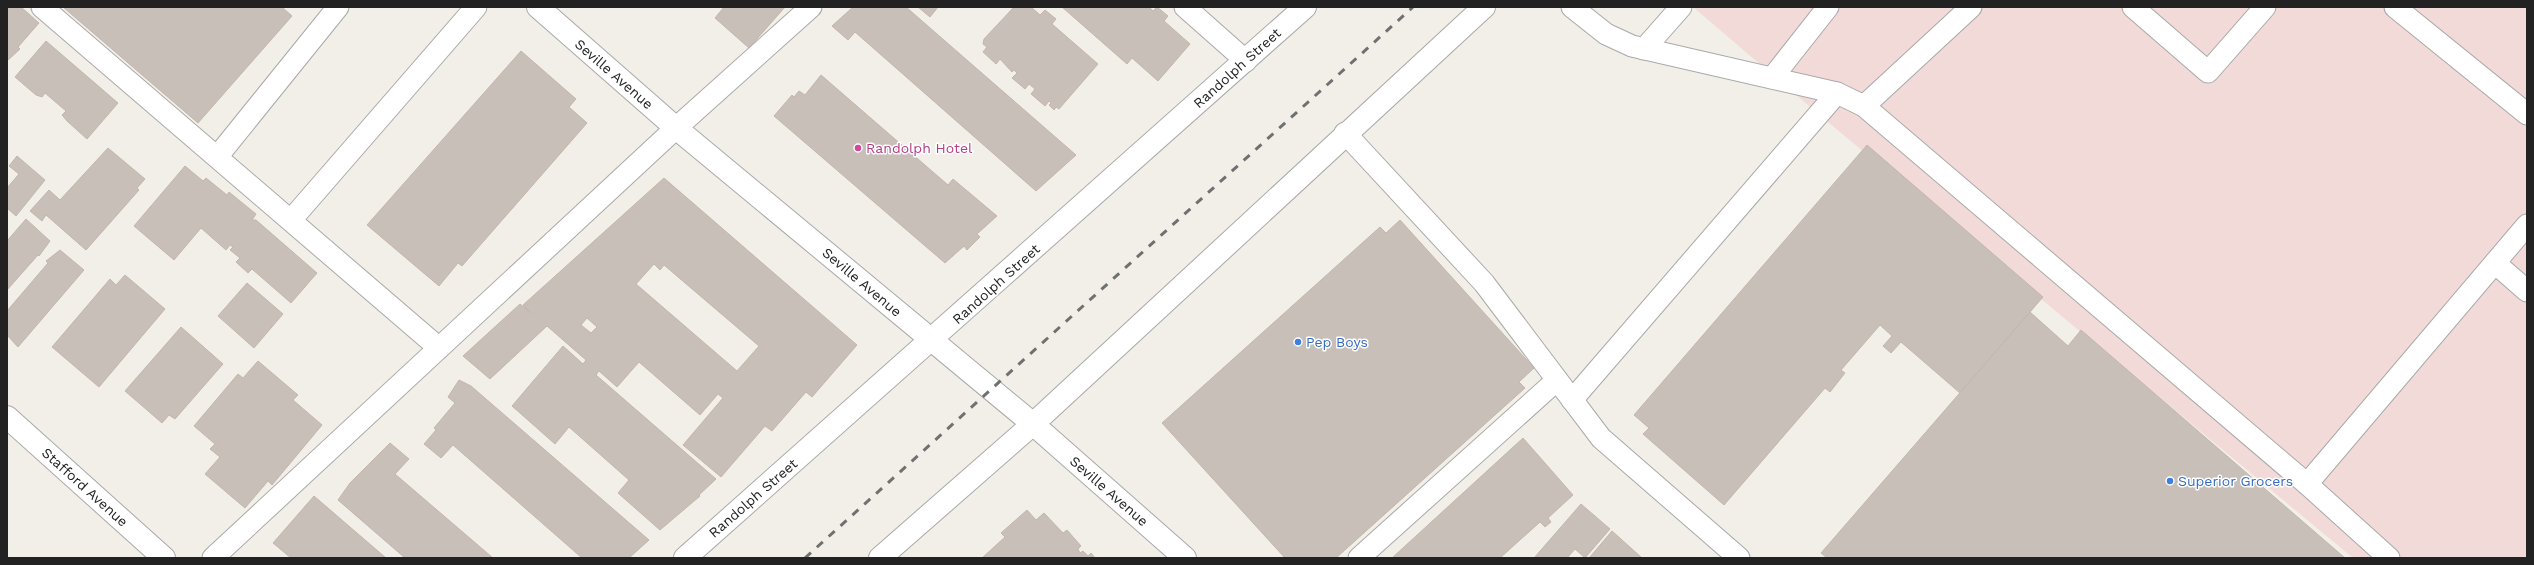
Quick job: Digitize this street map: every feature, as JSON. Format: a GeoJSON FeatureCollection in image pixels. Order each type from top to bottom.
{"type":"FeatureCollection","features":[{"type":"Feature","properties":{"kind":"street","name":"Seville Avenue"},"geometry":{"type":"LineString","coordinates":[[538,7],[676,128],[1033,424],[1185,558]]}},
{"type":"Feature","properties":{"kind":"street","name":"Randolph Street"},"geometry":{"type":"LineString","coordinates":[[685,558],[933,340],[1246,61],[1304,7]]}},
{"type":"Feature","properties":{"kind":"street"},"geometry":{"type":"LineString","coordinates":[[880,558],[1033,424],[1345,133],[1484,7]]}},
{"type":"Feature","properties":{"kind":"street","name":"Stafford Avenue"},"geometry":{"type":"LineString","coordinates":[[7,416],[164,558]]}},
{"type":"Feature","properties":{"kind":"lane"},"geometry":{"type":"LineString","coordinates":[[42,7],[439,348]]}},
{"type":"Feature","properties":{"kind":"lane"},"geometry":{"type":"LineString","coordinates":[[217,157],[338,7]]}},
{"type":"Feature","properties":{"kind":"lane"},"geometry":{"type":"LineString","coordinates":[[291,220],[476,7]]}},
{"type":"Feature","properties":{"kind":"lane"},"geometry":{"type":"LineString","coordinates":[[212,558],[676,128],[811,7]]}},
{"type":"Feature","properties":{"kind":"lane"},"geometry":{"type":"LineString","coordinates":[[1185,7],[1246,61]]}},
{"type":"Feature","properties":{"kind":"lane"},"geometry":{"type":"LineString","coordinates":[[1572,7],[1606,34],[1644,49],[1837,93],[1864,106],[2307,484],[2389,558]]}},
{"type":"Feature","properties":{"kind":"lane"},"geometry":{"type":"LineString","coordinates":[[1644,49],[1681,7]]}},
{"type":"Feature","properties":{"kind":"lane"},"geometry":{"type":"LineString","coordinates":[[1772,78],[1828,7]]}},
{"type":"Feature","properties":{"kind":"lane"},"geometry":{"type":"LineString","coordinates":[[1864,106],[1971,7]]}},
{"type":"Feature","properties":{"kind":"lane"},"geometry":{"type":"LineString","coordinates":[[2133,7],[2208,72],[2266,7]]}},
{"type":"Feature","properties":{"kind":"lane"},"geometry":{"type":"LineString","coordinates":[[2395,7],[2527,114]]}},
{"type":"Feature","properties":{"kind":"lane"},"geometry":{"type":"LineString","coordinates":[[1572,400],[1837,93]]}},
{"type":"Feature","properties":{"kind":"lane"},"geometry":{"type":"LineString","coordinates":[[1345,133],[1484,283],[1601,438],[1739,558]]}},
{"type":"Feature","properties":{"kind":"lane"},"geometry":{"type":"LineString","coordinates":[[2307,484],[2527,225]]}},
{"type":"Feature","properties":{"kind":"lane"},"geometry":{"type":"LineString","coordinates":[[2495,263],[2527,291]]}},
{"type":"Feature","properties":{"kind":"lane"},"geometry":{"type":"LineString","coordinates":[[1359,558],[1558,380]]}},
{"type":"Feature","properties":{"kind":"shaded area"},"geometry":{"type":"Polygon","coordinates":[[[1693,7],[2527,7],[2527,558],[2353,558],[1835,128],[1693,7]]]}},
{"type":"Feature","properties":{"kind":"building"},"geometry":{"type":"Polygon","coordinates":[[[7,7],[21,7],[39,23],[18,47],[20,49],[7,61],[7,7]]]}},
{"type":"Feature","properties":{"kind":"building"},"geometry":{"type":"Polygon","coordinates":[[[63,7],[284,7],[283,8],[292,16],[198,123],[63,7]]]}},
{"type":"Feature","properties":{"kind":"building"},"geometry":{"type":"Polygon","coordinates":[[[724,7],[785,7],[749,48],[715,18],[724,7]]]}},
{"type":"Feature","properties":{"kind":"building"},"geometry":{"type":"Polygon","coordinates":[[[853,7],[906,7],[1076,155],[1036,191],[855,32],[848,40],[832,26],[853,7]]]}},
{"type":"Feature","properties":{"kind":"building"},"geometry":{"type":"Polygon","coordinates":[[[918,7],[938,7],[930,17],[918,7]]]}},
{"type":"Feature","properties":{"kind":"building"},"geometry":{"type":"Polygon","coordinates":[[[1014,7],[1031,7],[1040,15],[1045,10],[1056,19],[1052,24],[1098,64],[1059,109],[1056,107],[1054,110],[1049,105],[1051,103],[1049,101],[1045,106],[1031,94],[1035,89],[1029,84],[1025,89],[1012,78],[1017,73],[1014,70],[1012,72],[1000,59],[996,64],[983,52],[987,47],[983,44],[984,39],[1014,7]]]}},
{"type":"Feature","properties":{"kind":"building"},"geometry":{"type":"Polygon","coordinates":[[[1062,7],[1149,7],[1153,11],[1157,7],[1168,16],[1164,21],[1190,44],[1158,81],[1132,58],[1127,64],[1062,7]]]}},
{"type":"Feature","properties":{"kind":"building"},"geometry":{"type":"Polygon","coordinates":[[[46,41],[118,103],[87,139],[62,115],[66,111],[45,93],[42,97],[36,95],[15,77],[46,41]]]}},
{"type":"Feature","properties":{"kind":"building"},"geometry":{"type":"Polygon","coordinates":[[[521,51],[576,99],[569,107],[587,123],[462,266],[458,263],[439,286],[367,225],[521,51]]]}},
{"type":"Feature","properties":{"kind":"building","name":"Randolph Hotel"},"geometry":{"type":"Polygon","coordinates":[[[821,75],[948,185],[953,179],[997,216],[977,234],[980,237],[967,250],[964,246],[945,263],[774,116],[792,95],[794,97],[799,91],[805,95],[821,75]]]}},
{"type":"Feature","properties":{"kind":"building"},"geometry":{"type":"Polygon","coordinates":[[[1867,145],[2043,297],[1960,393],[1901,342],[1891,353],[1883,346],[1892,336],[1880,325],[1841,370],[1845,373],[1830,392],[1825,388],[1724,505],[1643,434],[1649,428],[1634,415],[1867,145]]]}},
{"type":"Feature","properties":{"kind":"building"},"geometry":{"type":"Polygon","coordinates":[[[108,148],[145,179],[137,188],[139,190],[86,250],[46,215],[42,221],[30,211],[49,190],[60,200],[108,148]]]}},
{"type":"Feature","properties":{"kind":"building"},"geometry":{"type":"Polygon","coordinates":[[[17,156],[45,180],[16,216],[7,208],[7,188],[19,174],[9,166],[17,156]]]}},
{"type":"Feature","properties":{"kind":"building"},"geometry":{"type":"Polygon","coordinates":[[[185,166],[203,181],[206,178],[227,195],[229,192],[256,214],[252,220],[256,220],[317,273],[291,303],[252,269],[248,273],[236,262],[240,258],[230,250],[233,247],[230,245],[226,250],[201,228],[174,260],[134,226],[185,166]]]}},
{"type":"Feature","properties":{"kind":"building"},"geometry":{"type":"Polygon","coordinates":[[[664,178],[857,345],[812,397],[806,392],[772,431],[765,426],[721,477],[683,445],[723,398],[718,394],[700,415],[639,362],[617,387],[599,371],[596,375],[716,479],[699,495],[700,496],[660,530],[618,493],[629,480],[569,427],[555,444],[512,406],[563,346],[583,364],[586,360],[547,326],[490,379],[463,356],[520,304],[531,313],[523,305],[664,178]],[[654,264],[636,284],[737,371],[759,346],[664,265],[660,270],[654,264]],[[587,318],[581,325],[591,333],[597,327],[587,318]]]}},
{"type":"Feature","properties":{"kind":"building"},"geometry":{"type":"Polygon","coordinates":[[[26,219],[50,241],[39,256],[38,255],[7,290],[7,241],[26,219]]]}},
{"type":"Feature","properties":{"kind":"building"},"geometry":{"type":"Polygon","coordinates":[[[1400,220],[1534,368],[1519,382],[1525,388],[1336,558],[1285,558],[1162,423],[1380,227],[1386,233],[1400,220]]]}},
{"type":"Feature","properties":{"kind":"building"},"geometry":{"type":"Polygon","coordinates":[[[60,250],[84,270],[18,347],[7,335],[7,311],[48,263],[46,261],[60,250]]]}},
{"type":"Feature","properties":{"kind":"building"},"geometry":{"type":"Polygon","coordinates":[[[125,275],[165,309],[99,387],[52,347],[110,279],[116,285],[125,275]]]}},
{"type":"Feature","properties":{"kind":"building"},"geometry":{"type":"Polygon","coordinates":[[[247,283],[283,314],[254,348],[218,316],[247,283]]]}},
{"type":"Feature","properties":{"kind":"building"},"geometry":{"type":"Polygon","coordinates":[[[2030,312],[2068,346],[2081,330],[2345,558],[1827,558],[1821,553],[2030,312]]]}},
{"type":"Feature","properties":{"kind":"building"},"geometry":{"type":"Polygon","coordinates":[[[181,327],[223,364],[175,419],[169,415],[162,423],[125,391],[181,327]]]}},
{"type":"Feature","properties":{"kind":"building"},"geometry":{"type":"Polygon","coordinates":[[[258,361],[298,395],[293,400],[322,425],[272,485],[268,481],[245,508],[205,474],[220,457],[210,449],[215,444],[194,426],[238,374],[243,378],[258,361]]]}},
{"type":"Feature","properties":{"kind":"building"},"geometry":{"type":"Polygon","coordinates":[[[459,380],[471,386],[649,540],[629,558],[582,558],[453,445],[441,458],[424,444],[436,430],[434,428],[455,403],[448,397],[459,380]]]}},
{"type":"Feature","properties":{"kind":"building"},"geometry":{"type":"Polygon","coordinates":[[[1523,438],[1573,495],[1548,518],[1551,522],[1545,527],[1540,522],[1500,558],[1392,558],[1523,438]]]}},
{"type":"Feature","properties":{"kind":"building"},"geometry":{"type":"Polygon","coordinates":[[[390,443],[409,459],[395,474],[493,558],[405,558],[338,500],[350,483],[390,443]]]}},
{"type":"Feature","properties":{"kind":"building"},"geometry":{"type":"Polygon","coordinates":[[[314,496],[386,558],[291,558],[273,543],[314,496]]]}},
{"type":"Feature","properties":{"kind":"building"},"geometry":{"type":"Polygon","coordinates":[[[1581,504],[1610,529],[1585,558],[1575,549],[1567,558],[1534,558],[1581,504]]]}},
{"type":"Feature","properties":{"kind":"building"},"geometry":{"type":"Polygon","coordinates":[[[1027,510],[1036,520],[1044,513],[1063,533],[1067,530],[1081,546],[1078,549],[1080,553],[1083,551],[1088,556],[1091,553],[1095,558],[982,558],[1005,537],[1001,533],[1027,510]]]}},
{"type":"Feature","properties":{"kind":"building"},"geometry":{"type":"Polygon","coordinates":[[[1612,531],[1641,557],[1589,558],[1612,531]]]}},
{"type":"Feature","properties":{"kind":"railway"},"geometry":{"type":"LineString","coordinates":[[805,558],[1413,7]]}},
{"type":"Feature","properties":{"kind":"place","name":"Randolph Hotel"},"geometry":{"type":"Point","coordinates":[858,148]}},
{"type":"Feature","properties":{"kind":"place","name":"Pep Boys"},"geometry":{"type":"Point","coordinates":[1298,342]}},
{"type":"Feature","properties":{"kind":"place","name":"Superior Grocers"},"geometry":{"type":"Point","coordinates":[2170,481]}}]}
